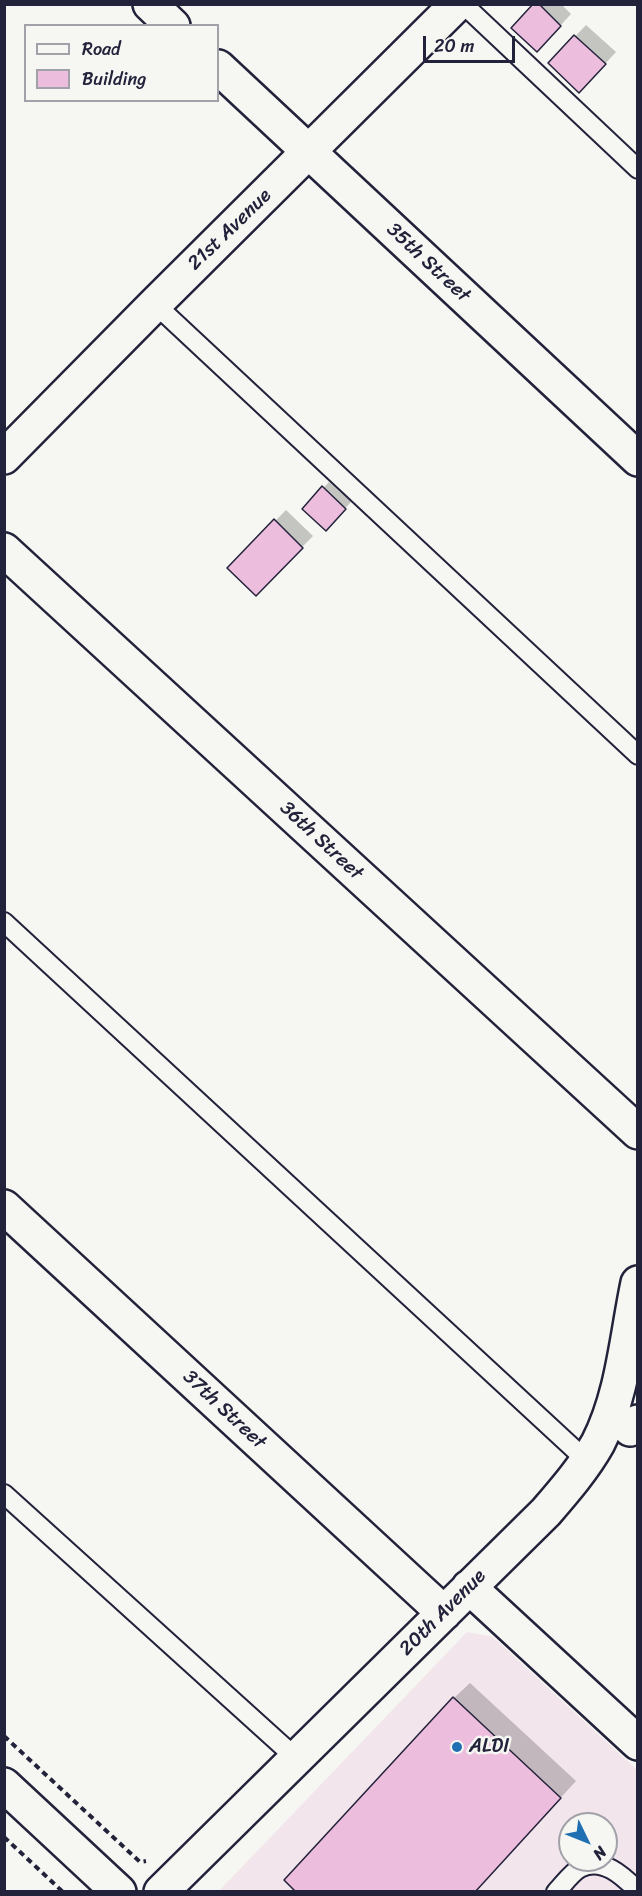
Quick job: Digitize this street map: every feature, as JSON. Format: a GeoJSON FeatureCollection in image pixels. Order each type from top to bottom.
{"type":"FeatureCollection","features":[{"type":"Feature","properties":{"kind":"street"},"geometry":{"type":"LineString","coordinates":[[150,4],[171,24]]}},
{"type":"Feature","properties":{"kind":"street","name":"21st Avenue"},"geometry":{"type":"LineString","coordinates":[[4,457],[457,4]]}},
{"type":"Feature","properties":{"kind":"street","name":"35th Street"},"geometry":{"type":"LineString","coordinates":[[219,68],[638,459]]}},
{"type":"Feature","properties":{"kind":"street","name":"36th Street"},"geometry":{"type":"LineString","coordinates":[[4,550],[638,1132]]}},
{"type":"Feature","properties":{"kind":"street","name":"37th Street"},"geometry":{"type":"LineString","coordinates":[[4,1207],[444,1612]]}},
{"type":"Feature","properties":{"kind":"street","name":"20th Avenue"},"geometry":{"type":"LineString","coordinates":[[156,1876],[297,1759],[546,1512],[587,1461],[628,1425],[638,1283]]}},
{"type":"Feature","properties":{"kind":"street"},"geometry":{"type":"LineString","coordinates":[[470,1587],[638,1743]]}},
{"type":"Feature","properties":{"kind":"street"},"geometry":{"type":"LineString","coordinates":[[4,1785],[118,1892]]}},
{"type":"Feature","properties":{"kind":"lane"},"geometry":{"type":"LineString","coordinates":[[463,4],[638,169]]}},
{"type":"Feature","properties":{"kind":"lane"},"geometry":{"type":"LineString","coordinates":[[155,304],[638,755]]}},
{"type":"Feature","properties":{"kind":"lane"},"geometry":{"type":"LineString","coordinates":[[4,922],[587,1461]]}},
{"type":"Feature","properties":{"kind":"lane"},"geometry":{"type":"LineString","coordinates":[[4,1494],[297,1759]]}},
{"type":"Feature","properties":{"kind":"lane"},"geometry":{"type":"LineString","coordinates":[[556,1892],[580,1868],[595,1865],[610,1868],[638,1891]]}},
{"type":"Feature","properties":{"kind":"path"},"geometry":{"type":"LineString","coordinates":[[4,1736],[156,1876]]}},
{"type":"Feature","properties":{"kind":"path"},"geometry":{"type":"LineString","coordinates":[[4,1837],[63,1892]]}},
{"type":"Feature","properties":{"kind":"shaded area"},"geometry":{"type":"Polygon","coordinates":[[[467,1632],[493,1637],[637,1770],[637,1891],[218,1892],[467,1632]]]}},
{"type":"Feature","properties":{"kind":"building"},"geometry":{"type":"Polygon","coordinates":[[[533,4],[539,4],[561,26],[537,52],[511,28],[533,4]]]}},
{"type":"Feature","properties":{"kind":"building"},"geometry":{"type":"Polygon","coordinates":[[[574,35],[606,64],[579,93],[548,63],[574,35]]]}},
{"type":"Feature","properties":{"kind":"building"},"geometry":{"type":"Polygon","coordinates":[[[322,486],[346,509],[326,531],[302,509],[322,486]]]}},
{"type":"Feature","properties":{"kind":"building"},"geometry":{"type":"Polygon","coordinates":[[[274,519],[303,548],[256,596],[227,568],[274,519]]]}},
{"type":"Feature","properties":{"kind":"building","name":"ALDI"},"geometry":{"type":"Polygon","coordinates":[[[453,1697],[561,1798],[475,1892],[296,1892],[284,1880],[453,1697]]]}},
{"type":"Feature","properties":{"kind":"place","name":"ALDI"},"geometry":{"type":"Point","coordinates":[457,1747]}}]}
